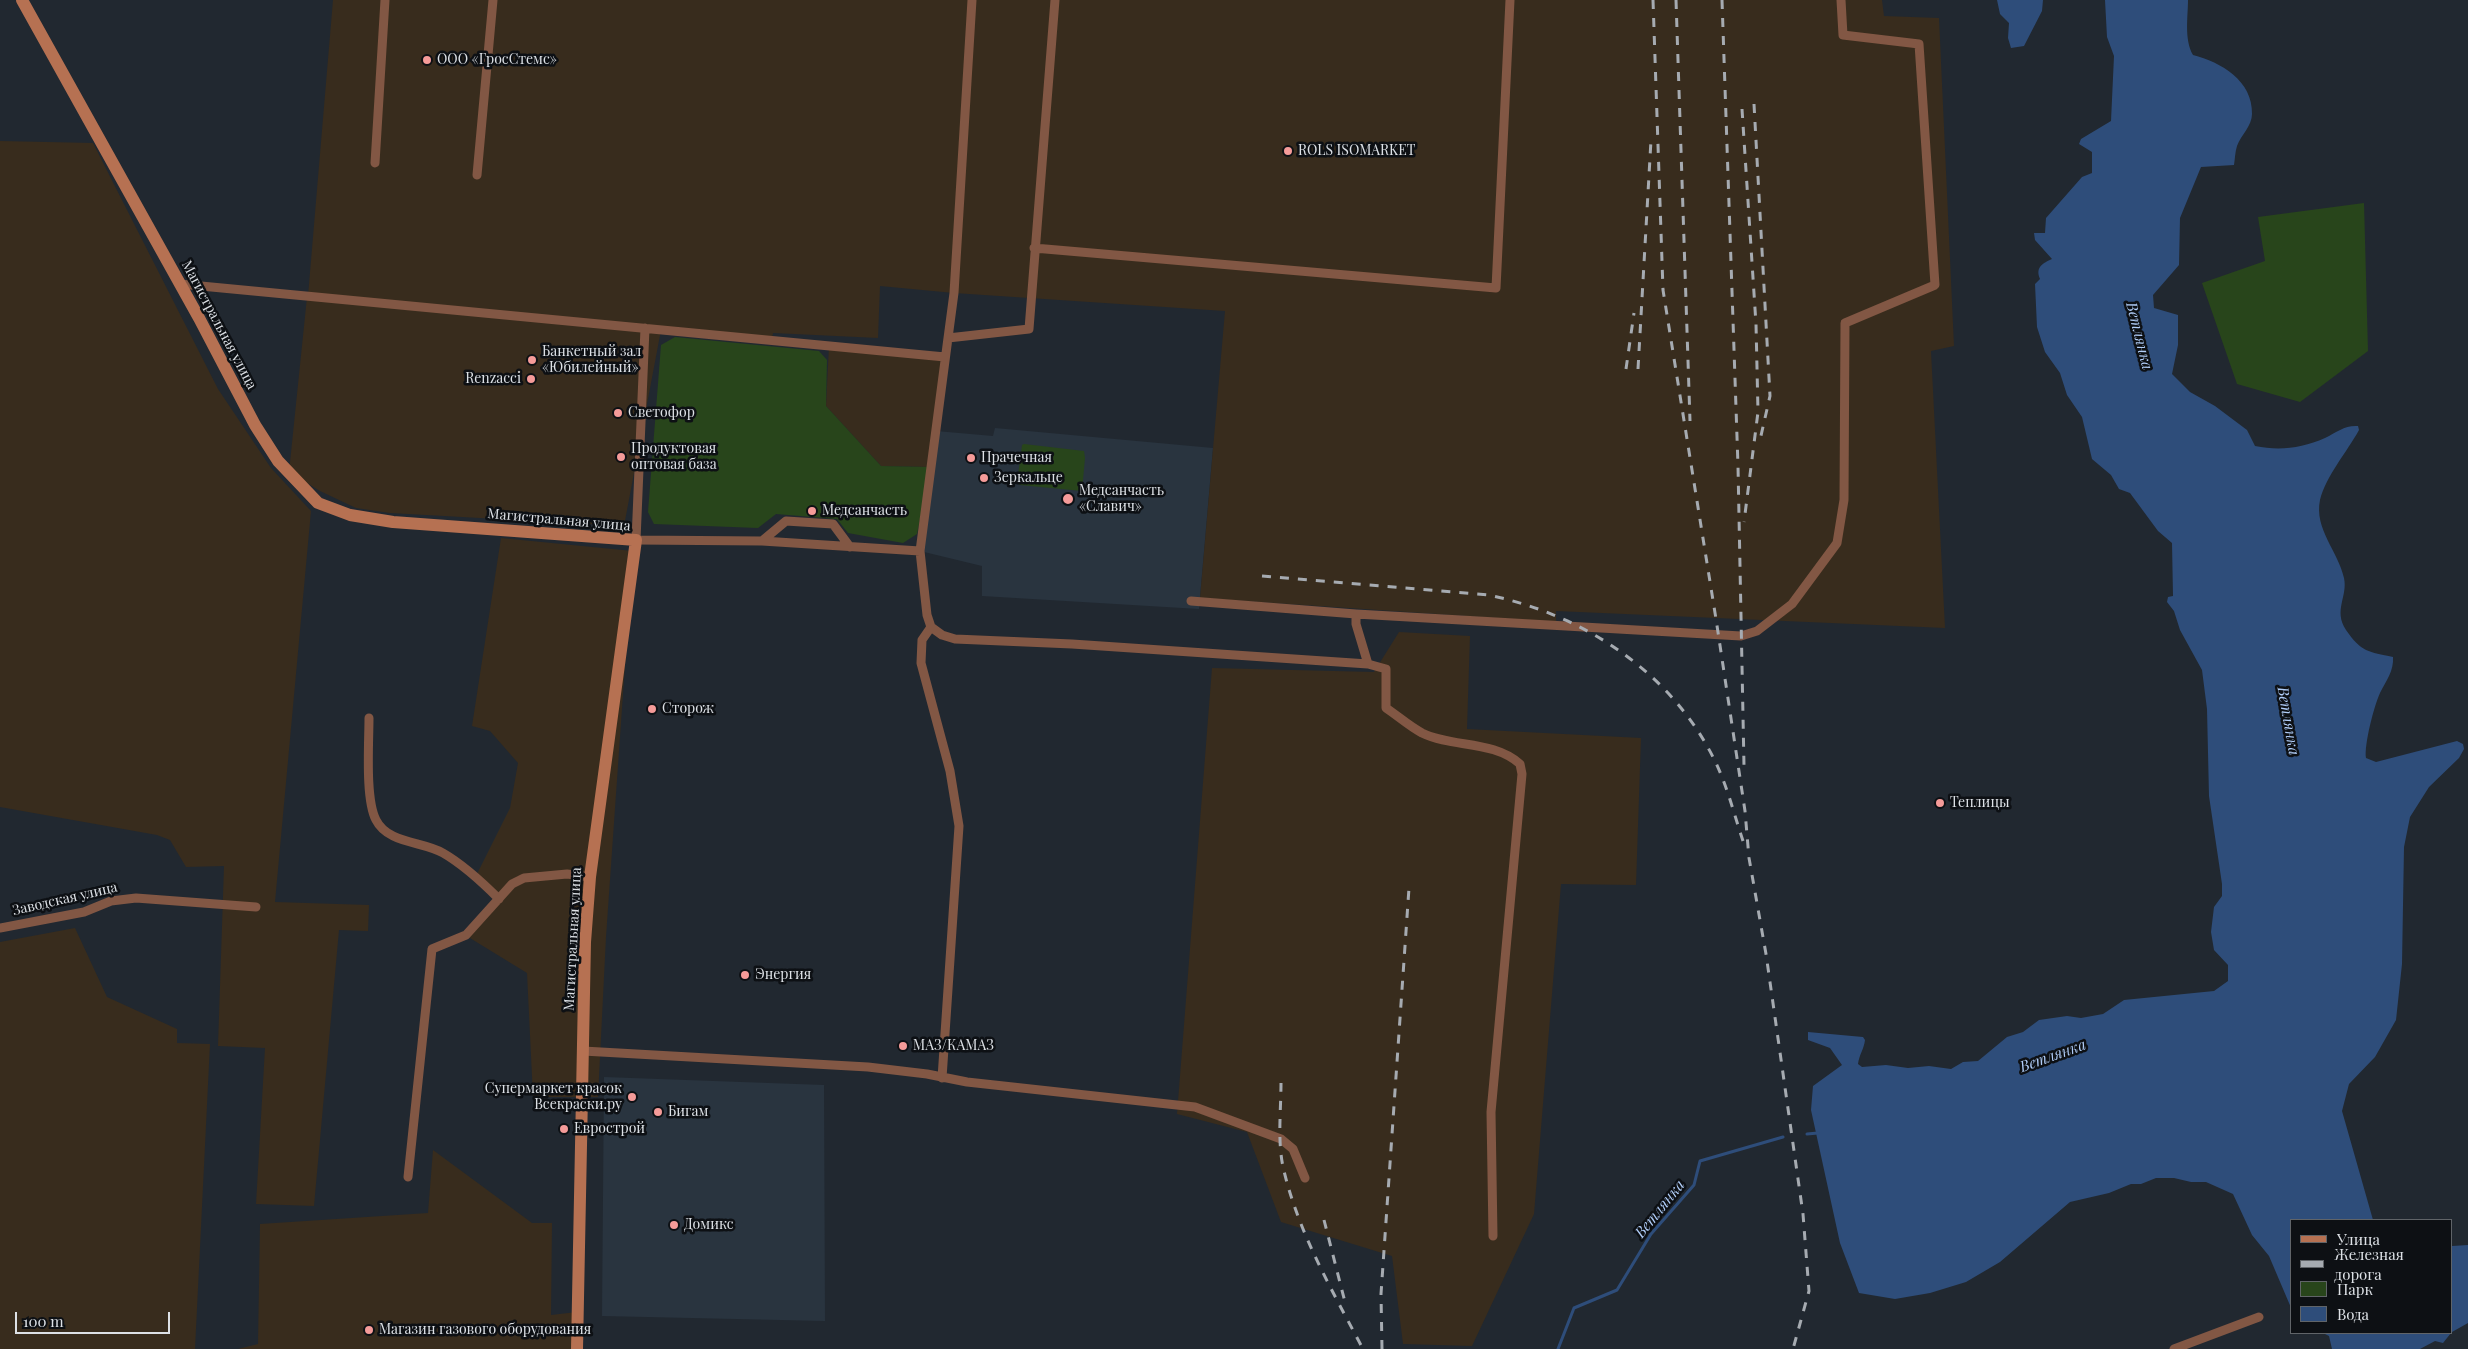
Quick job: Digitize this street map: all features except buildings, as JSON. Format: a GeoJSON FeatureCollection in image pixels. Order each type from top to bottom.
{"type":"FeatureCollection","features":[{"type":"Feature","properties":{"kind":"main road","name":"Магистральная улица"},"geometry":{"type":"LineString","coordinates":[[22,0],[256,425],[278,461],[318,503],[350,515],[393,522],[636,540],[590,877],[585,942],[577,1349]]}},
{"type":"Feature","properties":{"kind":"street"},"geometry":{"type":"LineString","coordinates":[[376,164],[385,0]]}},
{"type":"Feature","properties":{"kind":"street"},"geometry":{"type":"LineString","coordinates":[[477,175],[493,0]]}},
{"type":"Feature","properties":{"kind":"street"},"geometry":{"type":"LineString","coordinates":[[972,0],[954,294],[920,551],[927,614],[931,627],[942,635],[955,639],[1072,644],[1368,664],[1386,670],[1386,708],[1422,733],[1448,741],[1502,751],[1520,764],[1522,774],[1491,1112],[1493,1236]]}},
{"type":"Feature","properties":{"kind":"street"},"geometry":{"type":"LineString","coordinates":[[948,338],[1029,329],[1055,0]]}},
{"type":"Feature","properties":{"kind":"street"},"geometry":{"type":"LineString","coordinates":[[1034,248],[1496,288],[1510,0]]}},
{"type":"Feature","properties":{"kind":"street"},"geometry":{"type":"LineString","coordinates":[[1190,601],[1200,604],[1356,614],[1741,636],[1757,631],[1792,604],[1837,543],[1844,500],[1845,323],[1935,285],[1919,44],[1843,35],[1841,0]]}},
{"type":"Feature","properties":{"kind":"street"},"geometry":{"type":"LineString","coordinates":[[180,284],[945,357]]}},
{"type":"Feature","properties":{"kind":"street"},"geometry":{"type":"LineString","coordinates":[[645,328],[636,540],[762,541],[920,551]]}},
{"type":"Feature","properties":{"kind":"street"},"geometry":{"type":"LineString","coordinates":[[762,541],[786,521],[833,524],[850,547]]}},
{"type":"Feature","properties":{"kind":"street"},"geometry":{"type":"LineString","coordinates":[[1356,614],[1356,624],[1368,664]]}},
{"type":"Feature","properties":{"kind":"street"},"geometry":{"type":"LineString","coordinates":[[931,627],[922,640],[920,664],[950,772],[959,826],[942,1078]]}},
{"type":"Feature","properties":{"kind":"street"},"geometry":{"type":"LineString","coordinates":[[369,718],[369,770],[372,805],[376,820],[382,828],[398,839],[443,853],[478,878],[499,899]]}},
{"type":"Feature","properties":{"kind":"street"},"geometry":{"type":"LineString","coordinates":[[408,1178],[432,949],[466,935],[512,884],[524,878],[567,874],[590,877]]}},
{"type":"Feature","properties":{"kind":"street","name":"Заводская улица"},"geometry":{"type":"LineString","coordinates":[[0,928],[84,912],[111,901],[136,898],[256,907]]}},
{"type":"Feature","properties":{"kind":"street"},"geometry":{"type":"LineString","coordinates":[[583,1051],[868,1067],[927,1074],[942,1078],[1195,1107],[1281,1139],[1293,1150],[1305,1178]]}},
{"type":"Feature","properties":{"kind":"street"},"geometry":{"type":"LineString","coordinates":[[2174,1349],[2259,1317]]}},
{"type":"Feature","properties":{"kind":"shaded area"},"geometry":{"type":"Polygon","coordinates":[[[333,0],[1882,0],[1884,16],[1939,18],[1954,346],[1931,351],[1945,628],[1556,611],[1556,622],[1200,598],[1225,311],[954,293],[880,286],[878,338],[773,333],[772,339],[308,296],[333,0]]]}},
{"type":"Feature","properties":{"kind":"shaded area"},"geometry":{"type":"Polygon","coordinates":[[[0,141],[93,143],[218,389],[271,468],[311,511],[275,902],[369,905],[368,931],[339,930],[314,1206],[256,1204],[265,1048],[218,1046],[224,866],[186,867],[170,840],[157,835],[0,807],[0,141]]]}},
{"type":"Feature","properties":{"kind":"shaded area"},"geometry":{"type":"Polygon","coordinates":[[[307,297],[661,330],[624,526],[390,513],[356,508],[320,491],[289,472],[307,297]]]}},
{"type":"Feature","properties":{"kind":"shaded area"},"geometry":{"type":"Polygon","coordinates":[[[829,346],[945,357],[931,467],[881,466],[826,406],[829,346]]]}},
{"type":"Feature","properties":{"kind":"shaded area","name":"Медсанчасть «Славич»"},"geometry":{"type":"Polygon","coordinates":[[[995,428],[1213,448],[1199,609],[982,596],[982,566],[920,551],[936,431],[993,436],[995,428]]]}},
{"type":"Feature","properties":{"kind":"shaded area"},"geometry":{"type":"Polygon","coordinates":[[[501,538],[633,551],[606,937],[598,1097],[533,1097],[527,973],[465,935],[499,899],[476,876],[510,808],[518,763],[490,731],[472,726],[501,538]]]}},
{"type":"Feature","properties":{"kind":"shaded area"},"geometry":{"type":"Polygon","coordinates":[[[1399,632],[1470,636],[1467,729],[1641,738],[1636,885],[1561,884],[1534,1214],[1472,1346],[1403,1344],[1392,1256],[1281,1222],[1247,1132],[1177,1114],[1212,668],[1374,672],[1399,632]]]}},
{"type":"Feature","properties":{"kind":"shaded area"},"geometry":{"type":"Polygon","coordinates":[[[75,928],[107,997],[177,1029],[177,1043],[210,1044],[195,1349],[0,1349],[0,942],[75,928]]]}},
{"type":"Feature","properties":{"kind":"shaded area"},"geometry":{"type":"Polygon","coordinates":[[[604,1077],[824,1085],[825,1321],[602,1316],[604,1077]]]}},
{"type":"Feature","properties":{"kind":"shaded area"},"geometry":{"type":"Polygon","coordinates":[[[433,1150],[532,1223],[552,1223],[551,1315],[577,1312],[575,1349],[238,1349],[258,1344],[260,1224],[428,1213],[433,1150]]]}},
{"type":"Feature","properties":{"kind":"green space"},"geometry":{"type":"Polygon","coordinates":[[[2364,203],[2368,351],[2300,402],[2237,384],[2202,283],[2265,261],[2258,217],[2364,203]]]}},
{"type":"Feature","properties":{"kind":"green space"},"geometry":{"type":"Polygon","coordinates":[[[675,337],[819,351],[827,360],[826,406],[881,466],[931,467],[917,534],[903,543],[848,533],[837,519],[776,514],[758,528],[654,524],[648,512],[661,345],[675,337]]]}},
{"type":"Feature","properties":{"kind":"green space"},"geometry":{"type":"Polygon","coordinates":[[[1022,445],[1084,451],[1082,491],[1020,485],[1017,483],[1022,445]]]}},
{"type":"Feature","properties":{"kind":"water"},"geometry":{"type":"Polygon","coordinates":[[[1997,0],[2043,0],[2042,11],[2024,46],[2011,48],[2008,38],[2009,23],[2000,14],[1997,0]]]}},
{"type":"Feature","properties":{"kind":"water"},"geometry":{"type":"Polygon","coordinates":[[[2105,0],[2188,0],[2187,35],[2193,55],[2224,68],[2241,83],[2247,92],[2251,102],[2252,118],[2237,146],[2234,165],[2201,167],[2180,218],[2179,265],[2153,295],[2154,308],[2178,315],[2178,345],[2172,374],[2190,392],[2215,406],[2247,430],[2255,446],[2282,448],[2299,446],[2325,438],[2345,428],[2358,426],[2359,430],[2327,482],[2320,500],[2319,511],[2323,530],[2337,558],[2344,578],[2345,585],[2341,610],[2342,623],[2351,637],[2361,647],[2393,657],[2391,671],[2380,693],[2372,716],[2366,744],[2366,758],[2376,762],[2457,741],[2463,744],[2464,749],[2459,758],[2429,787],[2410,817],[2404,847],[2402,964],[2396,1020],[2375,1057],[2349,1084],[2342,1111],[2373,1219],[2290,1219],[2290,1305],[2269,1256],[2252,1235],[2233,1194],[2206,1182],[2191,1182],[2174,1178],[2156,1178],[2141,1184],[2131,1184],[2109,1193],[2070,1202],[2000,1262],[1966,1282],[1930,1293],[1895,1299],[1859,1293],[1840,1243],[1811,1110],[1813,1086],[1842,1065],[1830,1048],[1808,1040],[1808,1032],[1863,1037],[1865,1040],[1858,1064],[1862,1067],[1886,1065],[1908,1068],[1929,1066],[1951,1069],[1963,1062],[1978,1061],[2007,1037],[2023,1032],[2039,1020],[2067,1016],[2081,1018],[2103,1014],[2124,1000],[2214,991],[2228,981],[2228,965],[2214,950],[2211,932],[2214,907],[2222,896],[2222,884],[2209,796],[2207,709],[2202,670],[2180,630],[2174,611],[2167,602],[2168,597],[2173,596],[2172,543],[2158,531],[2130,493],[2119,489],[2111,475],[2092,459],[2082,417],[2067,395],[2060,373],[2045,352],[2037,327],[2035,284],[2040,279],[2039,268],[2052,259],[2035,240],[2034,233],[2045,233],[2046,218],[2082,177],[2092,173],[2092,152],[2079,144],[2081,139],[2111,121],[2114,56],[2107,37],[2105,0]]]}},
{"type":"Feature","properties":{"kind":"water"},"geometry":{"type":"Polygon","coordinates":[[[2468,1245],[2468,1323],[2453,1331],[2453,1246],[2468,1245]]]}},
{"type":"Feature","properties":{"kind":"water"},"geometry":{"type":"Polygon","coordinates":[[[2325,1334],[2450,1334],[2443,1343],[2435,1341],[2420,1349],[2332,1349],[2329,1336],[2325,1334]]]}},
{"type":"Feature","properties":{"kind":"waterway","name":"Ветлянка"},"geometry":{"type":"LineString","coordinates":[[1807,1134],[1818,1133]]}},
{"type":"Feature","properties":{"kind":"waterway","name":"Ветлянка"},"geometry":{"type":"LineString","coordinates":[[1558,1349],[1574,1308],[1617,1290],[1651,1234],[1694,1185],[1700,1161],[1783,1137]]}},
{"type":"Feature","properties":{"kind":"railway"},"geometry":{"type":"LineString","coordinates":[[1653,0],[1663,290],[1716,619],[1745,811],[1749,858],[1766,954],[1803,1214],[1809,1291],[1793,1349]]}},
{"type":"Feature","properties":{"kind":"railway"},"geometry":{"type":"LineString","coordinates":[[1676,0],[1690,421]]}},
{"type":"Feature","properties":{"kind":"railway"},"geometry":{"type":"LineString","coordinates":[[1722,0],[1738,466],[1744,766]]}},
{"type":"Feature","properties":{"kind":"railway"},"geometry":{"type":"LineString","coordinates":[[1754,104],[1770,396],[1760,440]]}},
{"type":"Feature","properties":{"kind":"railway"},"geometry":{"type":"LineString","coordinates":[[1742,109],[1756,324],[1758,412],[1744,522]]}},
{"type":"Feature","properties":{"kind":"railway"},"geometry":{"type":"LineString","coordinates":[[1638,369],[1651,140]]}},
{"type":"Feature","properties":{"kind":"railway"},"geometry":{"type":"LineString","coordinates":[[1626,369],[1634,313]]}},
{"type":"Feature","properties":{"kind":"railway"},"geometry":{"type":"LineString","coordinates":[[1262,576],[1488,595],[1523,604],[1557,616],[1589,632],[1620,651],[1648,673],[1696,727],[1719,769],[1743,841]]}},
{"type":"Feature","properties":{"kind":"railway"},"geometry":{"type":"LineString","coordinates":[[1382,1349],[1381,1294],[1409,888]]}},
{"type":"Feature","properties":{"kind":"railway"},"geometry":{"type":"LineString","coordinates":[[1281,1083],[1281,1150],[1290,1194],[1318,1262],[1363,1349]]}},
{"type":"Feature","properties":{"kind":"railway"},"geometry":{"type":"LineString","coordinates":[[1324,1220],[1346,1306]]}},
{"type":"Feature","properties":{"kind":"place","name":"ООО «ГросСтемс»"},"geometry":{"type":"Point","coordinates":[427,60]}},
{"type":"Feature","properties":{"kind":"place","name":"ROLS ISOMARKET"},"geometry":{"type":"Point","coordinates":[1288,151]}},
{"type":"Feature","properties":{"kind":"place","name":"Банкетный зал «Юбилейный»"},"geometry":{"type":"Point","coordinates":[532,360]}},
{"type":"Feature","properties":{"kind":"place","name":"Renzacci"},"geometry":{"type":"Point","coordinates":[531,379]}},
{"type":"Feature","properties":{"kind":"place","name":"Светофор"},"geometry":{"type":"Point","coordinates":[618,413]}},
{"type":"Feature","properties":{"kind":"place","name":"Продуктовая оптовая база"},"geometry":{"type":"Point","coordinates":[621,457]}},
{"type":"Feature","properties":{"kind":"place","name":"Прачечная"},"geometry":{"type":"Point","coordinates":[971,458]}},
{"type":"Feature","properties":{"kind":"place","name":"Зеркальце"},"geometry":{"type":"Point","coordinates":[984,478]}},
{"type":"Feature","properties":{"kind":"place","name":"Медсанчасть «Славич»"},"geometry":{"type":"Point","coordinates":[1068,499]}},
{"type":"Feature","properties":{"kind":"place","name":"Медсанчасть"},"geometry":{"type":"Point","coordinates":[812,511]}},
{"type":"Feature","properties":{"kind":"place","name":"Сторож"},"geometry":{"type":"Point","coordinates":[652,709]}},
{"type":"Feature","properties":{"kind":"place","name":"Теплицы"},"geometry":{"type":"Point","coordinates":[1940,803]}},
{"type":"Feature","properties":{"kind":"place","name":"Энергия"},"geometry":{"type":"Point","coordinates":[745,975]}},
{"type":"Feature","properties":{"kind":"place","name":"МАЗ/КАМАЗ"},"geometry":{"type":"Point","coordinates":[903,1046]}},
{"type":"Feature","properties":{"kind":"place","name":"Супермаркет красок Всекраски.ру"},"geometry":{"type":"Point","coordinates":[632,1097]}},
{"type":"Feature","properties":{"kind":"place","name":"Бигам"},"geometry":{"type":"Point","coordinates":[658,1112]}},
{"type":"Feature","properties":{"kind":"place","name":"Еврострой"},"geometry":{"type":"Point","coordinates":[564,1129]}},
{"type":"Feature","properties":{"kind":"place","name":"Домикс"},"geometry":{"type":"Point","coordinates":[674,1225]}},
{"type":"Feature","properties":{"kind":"place","name":"Магазин газового оборудования"},"geometry":{"type":"Point","coordinates":[369,1330]}}]}
